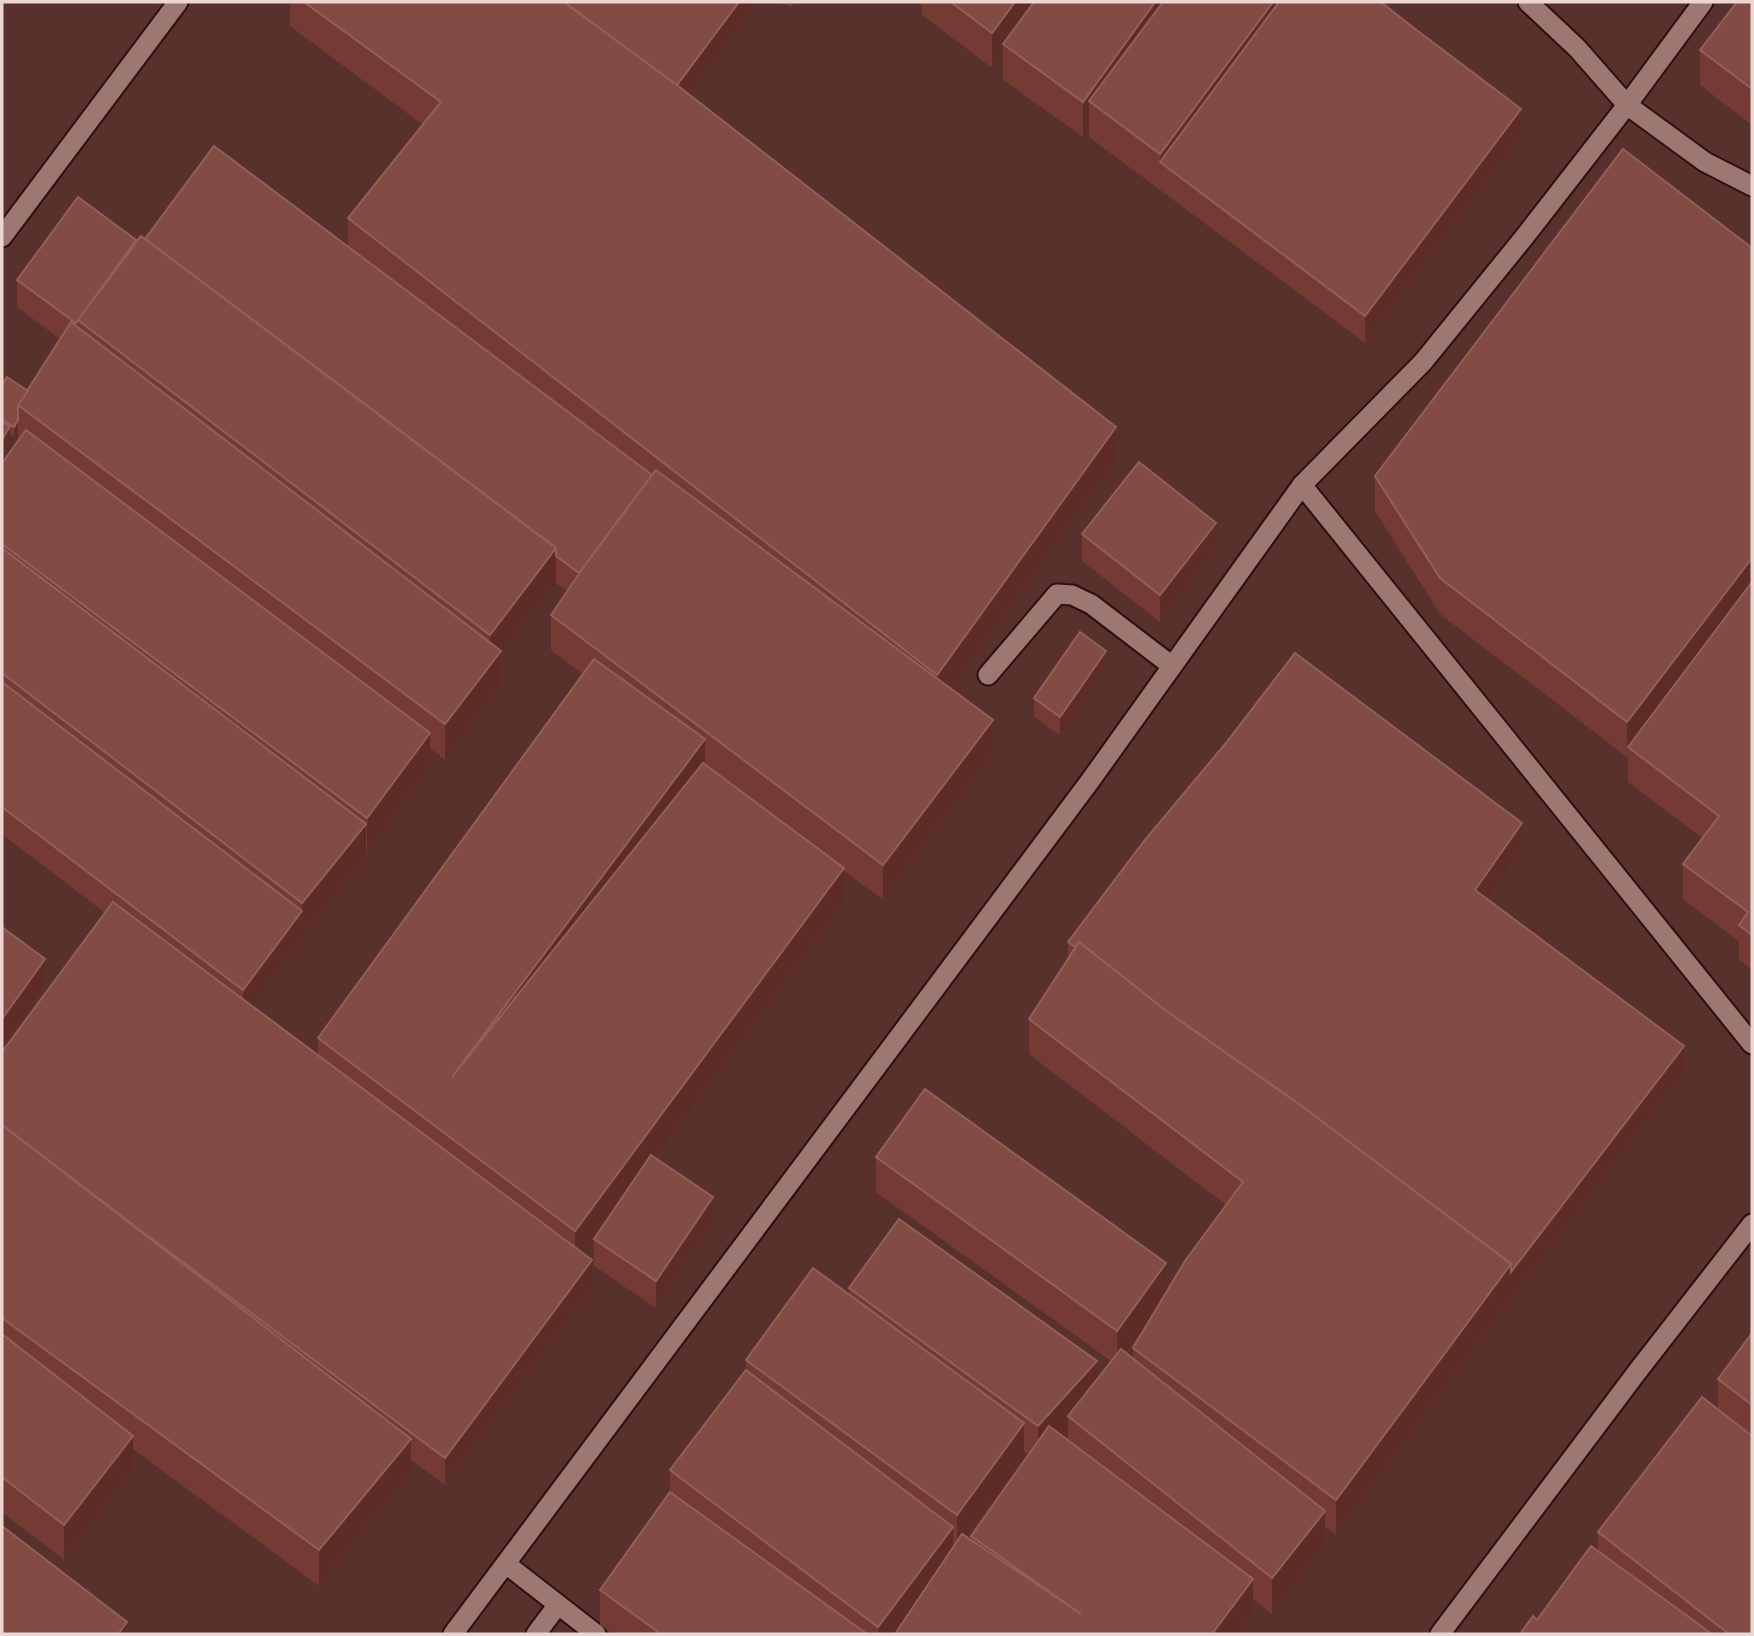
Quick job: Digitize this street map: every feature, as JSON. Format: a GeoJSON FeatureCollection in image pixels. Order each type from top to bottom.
{"type":"FeatureCollection","features":[{"type":"Feature","properties":{"kind":"lane"},"geometry":{"type":"LineString","coordinates":[[2,237],[178,2]]}},
{"type":"Feature","properties":{"kind":"lane"},"geometry":{"type":"LineString","coordinates":[[1528,2],[1577,48],[1627,105],[1706,162],[1752,186]]}},
{"type":"Feature","properties":{"kind":"lane"},"geometry":{"type":"LineString","coordinates":[[453,1634],[1090,781],[1302,485],[1423,362],[1526,235],[1703,2]]}},
{"type":"Feature","properties":{"kind":"lane"},"geometry":{"type":"LineString","coordinates":[[1302,485],[1752,1044]]}},
{"type":"Feature","properties":{"kind":"lane"},"geometry":{"type":"LineString","coordinates":[[988,676],[1057,594],[1072,595],[1091,604],[1172,666]]}},
{"type":"Feature","properties":{"kind":"lane"},"geometry":{"type":"LineString","coordinates":[[1440,1634],[1752,1223]]}},
{"type":"Feature","properties":{"kind":"lane"},"geometry":{"type":"LineString","coordinates":[[506,1564],[596,1634]]}},
{"type":"Feature","properties":{"kind":"lane"},"geometry":{"type":"LineString","coordinates":[[536,1634],[557,1606]]}},
{"type":"Feature","properties":{"kind":"shaded area"},"geometry":{"type":"Polygon","coordinates":[[[2,2],[1752,2],[1752,1634],[2,1634],[2,2]]]}},
{"type":"Feature","properties":{"kind":"building"},"geometry":{"type":"Polygon","coordinates":[[[304,2],[564,2],[673,82],[1116,427],[937,675],[348,218],[441,102],[304,2]]]}},
{"type":"Feature","properties":{"kind":"building"},"geometry":{"type":"Polygon","coordinates":[[[564,2],[739,2],[677,85],[564,2]]]}},
{"type":"Feature","properties":{"kind":"building"},"geometry":{"type":"Polygon","coordinates":[[[951,2],[1015,2],[992,33],[951,2]]]}},
{"type":"Feature","properties":{"kind":"building"},"geometry":{"type":"Polygon","coordinates":[[[1034,2],[1155,2],[1083,102],[1003,44],[1034,2]]]}},
{"type":"Feature","properties":{"kind":"building"},"geometry":{"type":"Polygon","coordinates":[[[1163,2],[1273,2],[1160,154],[1089,101],[1163,2]]]}},
{"type":"Feature","properties":{"kind":"building"},"geometry":{"type":"Polygon","coordinates":[[[1279,2],[1381,2],[1521,109],[1365,316],[1160,162],[1279,2]]]}},
{"type":"Feature","properties":{"kind":"building"},"geometry":{"type":"Polygon","coordinates":[[[1737,2],[1752,2],[1752,89],[1700,50],[1737,2]]]}},
{"type":"Feature","properties":{"kind":"building"},"geometry":{"type":"Polygon","coordinates":[[[214,146],[652,475],[579,573],[556,556],[556,548],[145,239],[214,146]]]}},
{"type":"Feature","properties":{"kind":"building"},"geometry":{"type":"Polygon","coordinates":[[[1623,149],[1752,248],[1752,558],[1627,722],[1440,578],[1375,476],[1623,149]]]}},
{"type":"Feature","properties":{"kind":"building"},"geometry":{"type":"Polygon","coordinates":[[[78,197],[136,240],[76,323],[17,280],[78,197]]]}},
{"type":"Feature","properties":{"kind":"building"},"geometry":{"type":"Polygon","coordinates":[[[141,236],[556,548],[490,635],[78,320],[141,236]]]}},
{"type":"Feature","properties":{"kind":"building"},"geometry":{"type":"Polygon","coordinates":[[[71,322],[501,651],[445,724],[18,405],[71,322]]]}},
{"type":"Feature","properties":{"kind":"building"},"geometry":{"type":"Polygon","coordinates":[[[7,377],[28,391],[18,405],[18,420],[14,427],[2,419],[2,385],[7,377]]]}},
{"type":"Feature","properties":{"kind":"building"},"geometry":{"type":"Polygon","coordinates":[[[2,422],[10,426],[2,440],[2,422]]]}},
{"type":"Feature","properties":{"kind":"building"},"geometry":{"type":"Polygon","coordinates":[[[26,430],[430,733],[367,818],[2,544],[2,463],[26,430]]]}},
{"type":"Feature","properties":{"kind":"building"},"geometry":{"type":"Polygon","coordinates":[[[1139,462],[1216,523],[1160,595],[1082,534],[1139,462]]]}},
{"type":"Feature","properties":{"kind":"building"},"geometry":{"type":"Polygon","coordinates":[[[656,470],[993,720],[883,865],[551,615],[656,470]]]}},
{"type":"Feature","properties":{"kind":"building"},"geometry":{"type":"Polygon","coordinates":[[[2,548],[366,824],[302,903],[2,673],[2,548]]]}},
{"type":"Feature","properties":{"kind":"building"},"geometry":{"type":"Polygon","coordinates":[[[1752,582],[1752,935],[1739,925],[1748,912],[1683,864],[1719,816],[1628,747],[1752,582]]]}},
{"type":"Feature","properties":{"kind":"building"},"geometry":{"type":"Polygon","coordinates":[[[1080,632],[1106,651],[1060,717],[1034,698],[1080,632]]]}},
{"type":"Feature","properties":{"kind":"building"},"geometry":{"type":"Polygon","coordinates":[[[1295,653],[1522,823],[1475,890],[1684,1046],[1511,1272],[1511,1264],[1303,1107],[1165,1010],[1079,942],[1075,947],[1068,942],[1144,841],[1226,743],[1295,653]]]}},
{"type":"Feature","properties":{"kind":"building"},"geometry":{"type":"Polygon","coordinates":[[[594,659],[705,739],[452,1077],[703,763],[844,868],[575,1231],[318,1038],[594,659]]]}},
{"type":"Feature","properties":{"kind":"building"},"geometry":{"type":"Polygon","coordinates":[[[2,682],[302,911],[243,990],[2,807],[2,682]]]}},
{"type":"Feature","properties":{"kind":"building"},"geometry":{"type":"Polygon","coordinates":[[[113,902],[592,1260],[445,1458],[2,1125],[2,1052],[113,902]]]}},
{"type":"Feature","properties":{"kind":"building"},"geometry":{"type":"Polygon","coordinates":[[[2,927],[45,959],[2,1019],[2,927]]]}},
{"type":"Feature","properties":{"kind":"building"},"geometry":{"type":"Polygon","coordinates":[[[1079,942],[1165,1010],[1303,1107],[1511,1264],[1336,1500],[1133,1348],[1185,1261],[1243,1182],[1029,1019],[1079,942]]]}},
{"type":"Feature","properties":{"kind":"building"},"geometry":{"type":"Polygon","coordinates":[[[925,1089],[1166,1263],[1117,1331],[876,1157],[925,1089]]]}},
{"type":"Feature","properties":{"kind":"building"},"geometry":{"type":"Polygon","coordinates":[[[2,1125],[411,1439],[319,1550],[2,1318],[2,1125]]]}},
{"type":"Feature","properties":{"kind":"building"},"geometry":{"type":"Polygon","coordinates":[[[651,1155],[713,1197],[656,1281],[594,1239],[651,1155]]]}},
{"type":"Feature","properties":{"kind":"building"},"geometry":{"type":"Polygon","coordinates":[[[899,1219],[1097,1361],[1038,1426],[849,1288],[899,1219]]]}},
{"type":"Feature","properties":{"kind":"building"},"geometry":{"type":"Polygon","coordinates":[[[813,1268],[1024,1423],[957,1515],[746,1360],[813,1268]]]}},
{"type":"Feature","properties":{"kind":"building"},"geometry":{"type":"Polygon","coordinates":[[[1752,1333],[1752,1405],[1718,1379],[1752,1333]]]}},
{"type":"Feature","properties":{"kind":"building"},"geometry":{"type":"Polygon","coordinates":[[[2,1334],[133,1436],[64,1525],[2,1477],[2,1334]]]}},
{"type":"Feature","properties":{"kind":"building"},"geometry":{"type":"Polygon","coordinates":[[[1121,1349],[1325,1511],[1272,1578],[1068,1416],[1121,1349]]]}},
{"type":"Feature","properties":{"kind":"building"},"geometry":{"type":"Polygon","coordinates":[[[746,1370],[953,1527],[878,1627],[670,1470],[746,1370]]]}},
{"type":"Feature","properties":{"kind":"building"},"geometry":{"type":"Polygon","coordinates":[[[1702,1397],[1752,1436],[1752,1634],[1729,1634],[1598,1532],[1702,1397]]]}},
{"type":"Feature","properties":{"kind":"building"},"geometry":{"type":"Polygon","coordinates":[[[1049,1426],[1253,1579],[1212,1634],[895,1634],[962,1534],[1081,1614],[971,1536],[1049,1426]]]}},
{"type":"Feature","properties":{"kind":"building"},"geometry":{"type":"Polygon","coordinates":[[[670,1492],[867,1634],[661,1634],[600,1590],[670,1492]]]}},
{"type":"Feature","properties":{"kind":"building"},"geometry":{"type":"Polygon","coordinates":[[[2,1526],[127,1622],[118,1634],[2,1634],[2,1526]]]}},
{"type":"Feature","properties":{"kind":"building"},"geometry":{"type":"Polygon","coordinates":[[[1591,1546],[1712,1634],[1520,1634],[1533,1616],[1537,1620],[1591,1546]]]}}]}
